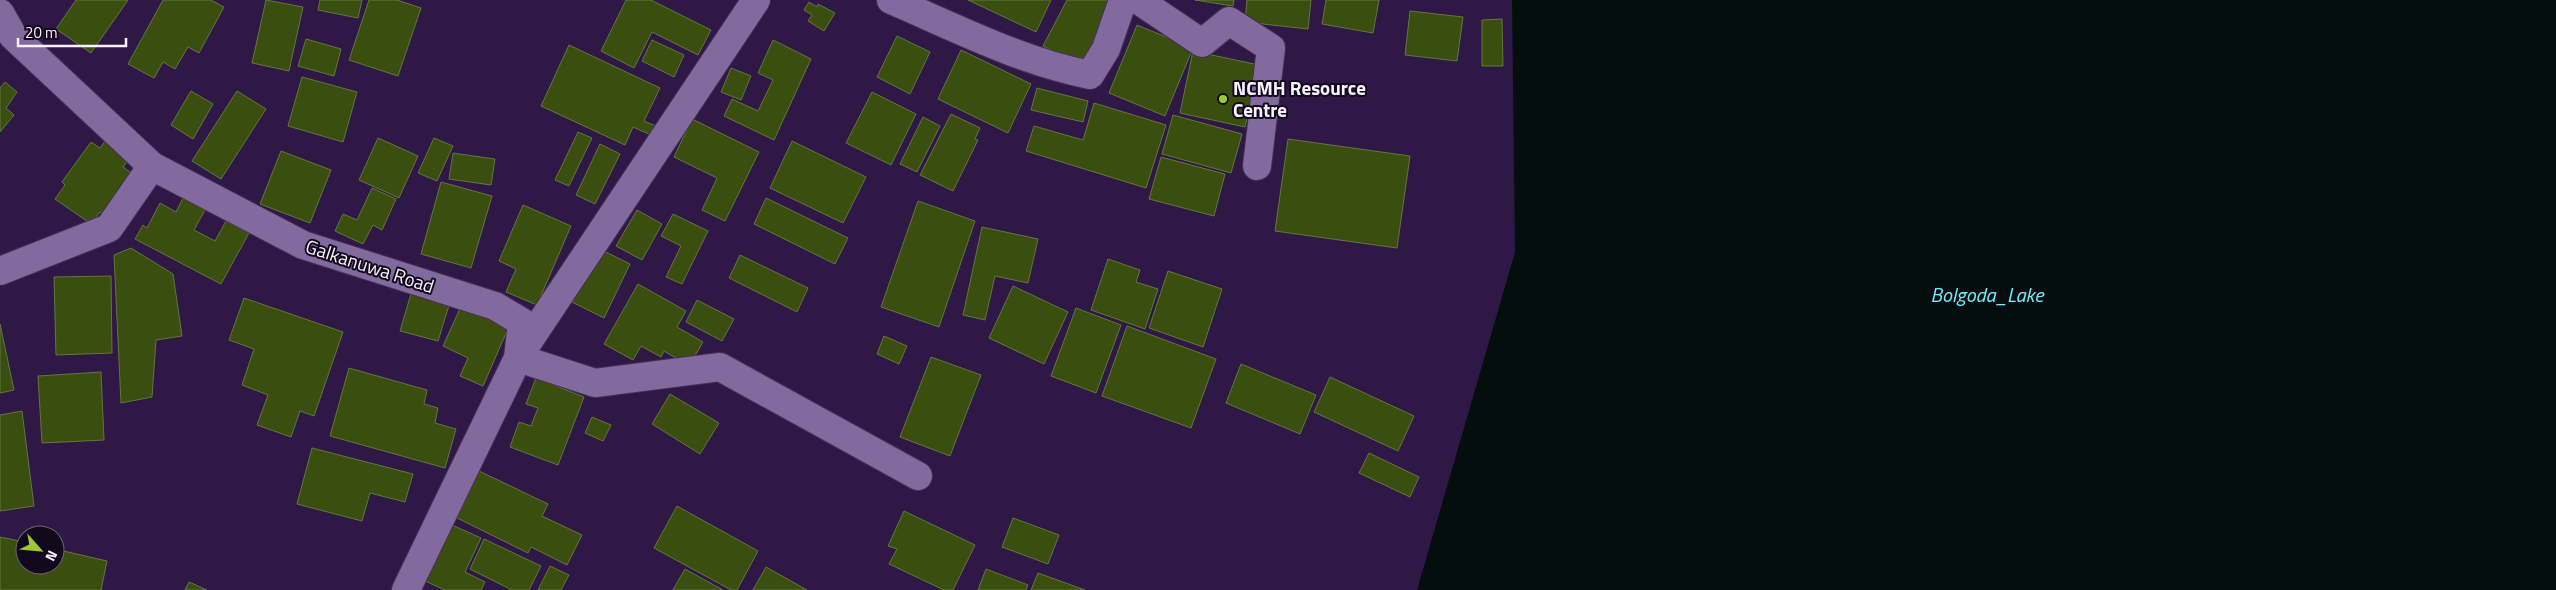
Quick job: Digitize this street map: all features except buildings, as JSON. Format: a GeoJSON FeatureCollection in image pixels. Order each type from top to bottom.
{"type":"FeatureCollection","features":[{"type":"Feature","properties":{"kind":"street"},"geometry":{"type":"LineString","coordinates":[[756,0],[518,358],[595,383],[720,367],[918,476]]}},
{"type":"Feature","properties":{"kind":"street"},"geometry":{"type":"LineString","coordinates":[[891,0],[1024,57],[1061,69],[1090,75],[1106,49],[1123,0]]}},
{"type":"Feature","properties":{"kind":"street"},"geometry":{"type":"LineString","coordinates":[[1138,0],[1202,43],[1229,21],[1271,48],[1256,166]]}},
{"type":"Feature","properties":{"kind":"street","name":"Galkanuwa Road"},"geometry":{"type":"LineString","coordinates":[[0,13],[13,36],[152,166],[303,245],[494,306],[522,322],[518,358],[406,590]]}},
{"type":"Feature","properties":{"kind":"street"},"geometry":{"type":"LineString","coordinates":[[0,271],[109,228],[152,166]]}},
{"type":"Feature","properties":{"kind":"water","name":"Bolgoda_Lake"},"geometry":{"type":"Polygon","coordinates":[[[1512,0],[2556,0],[2556,590],[1417,590],[1515,252],[1512,0]]]}},
{"type":"Feature","properties":{"kind":"place","name":"NCMH Resource Centre"},"geometry":{"type":"Point","coordinates":[1223,99]}}]}
